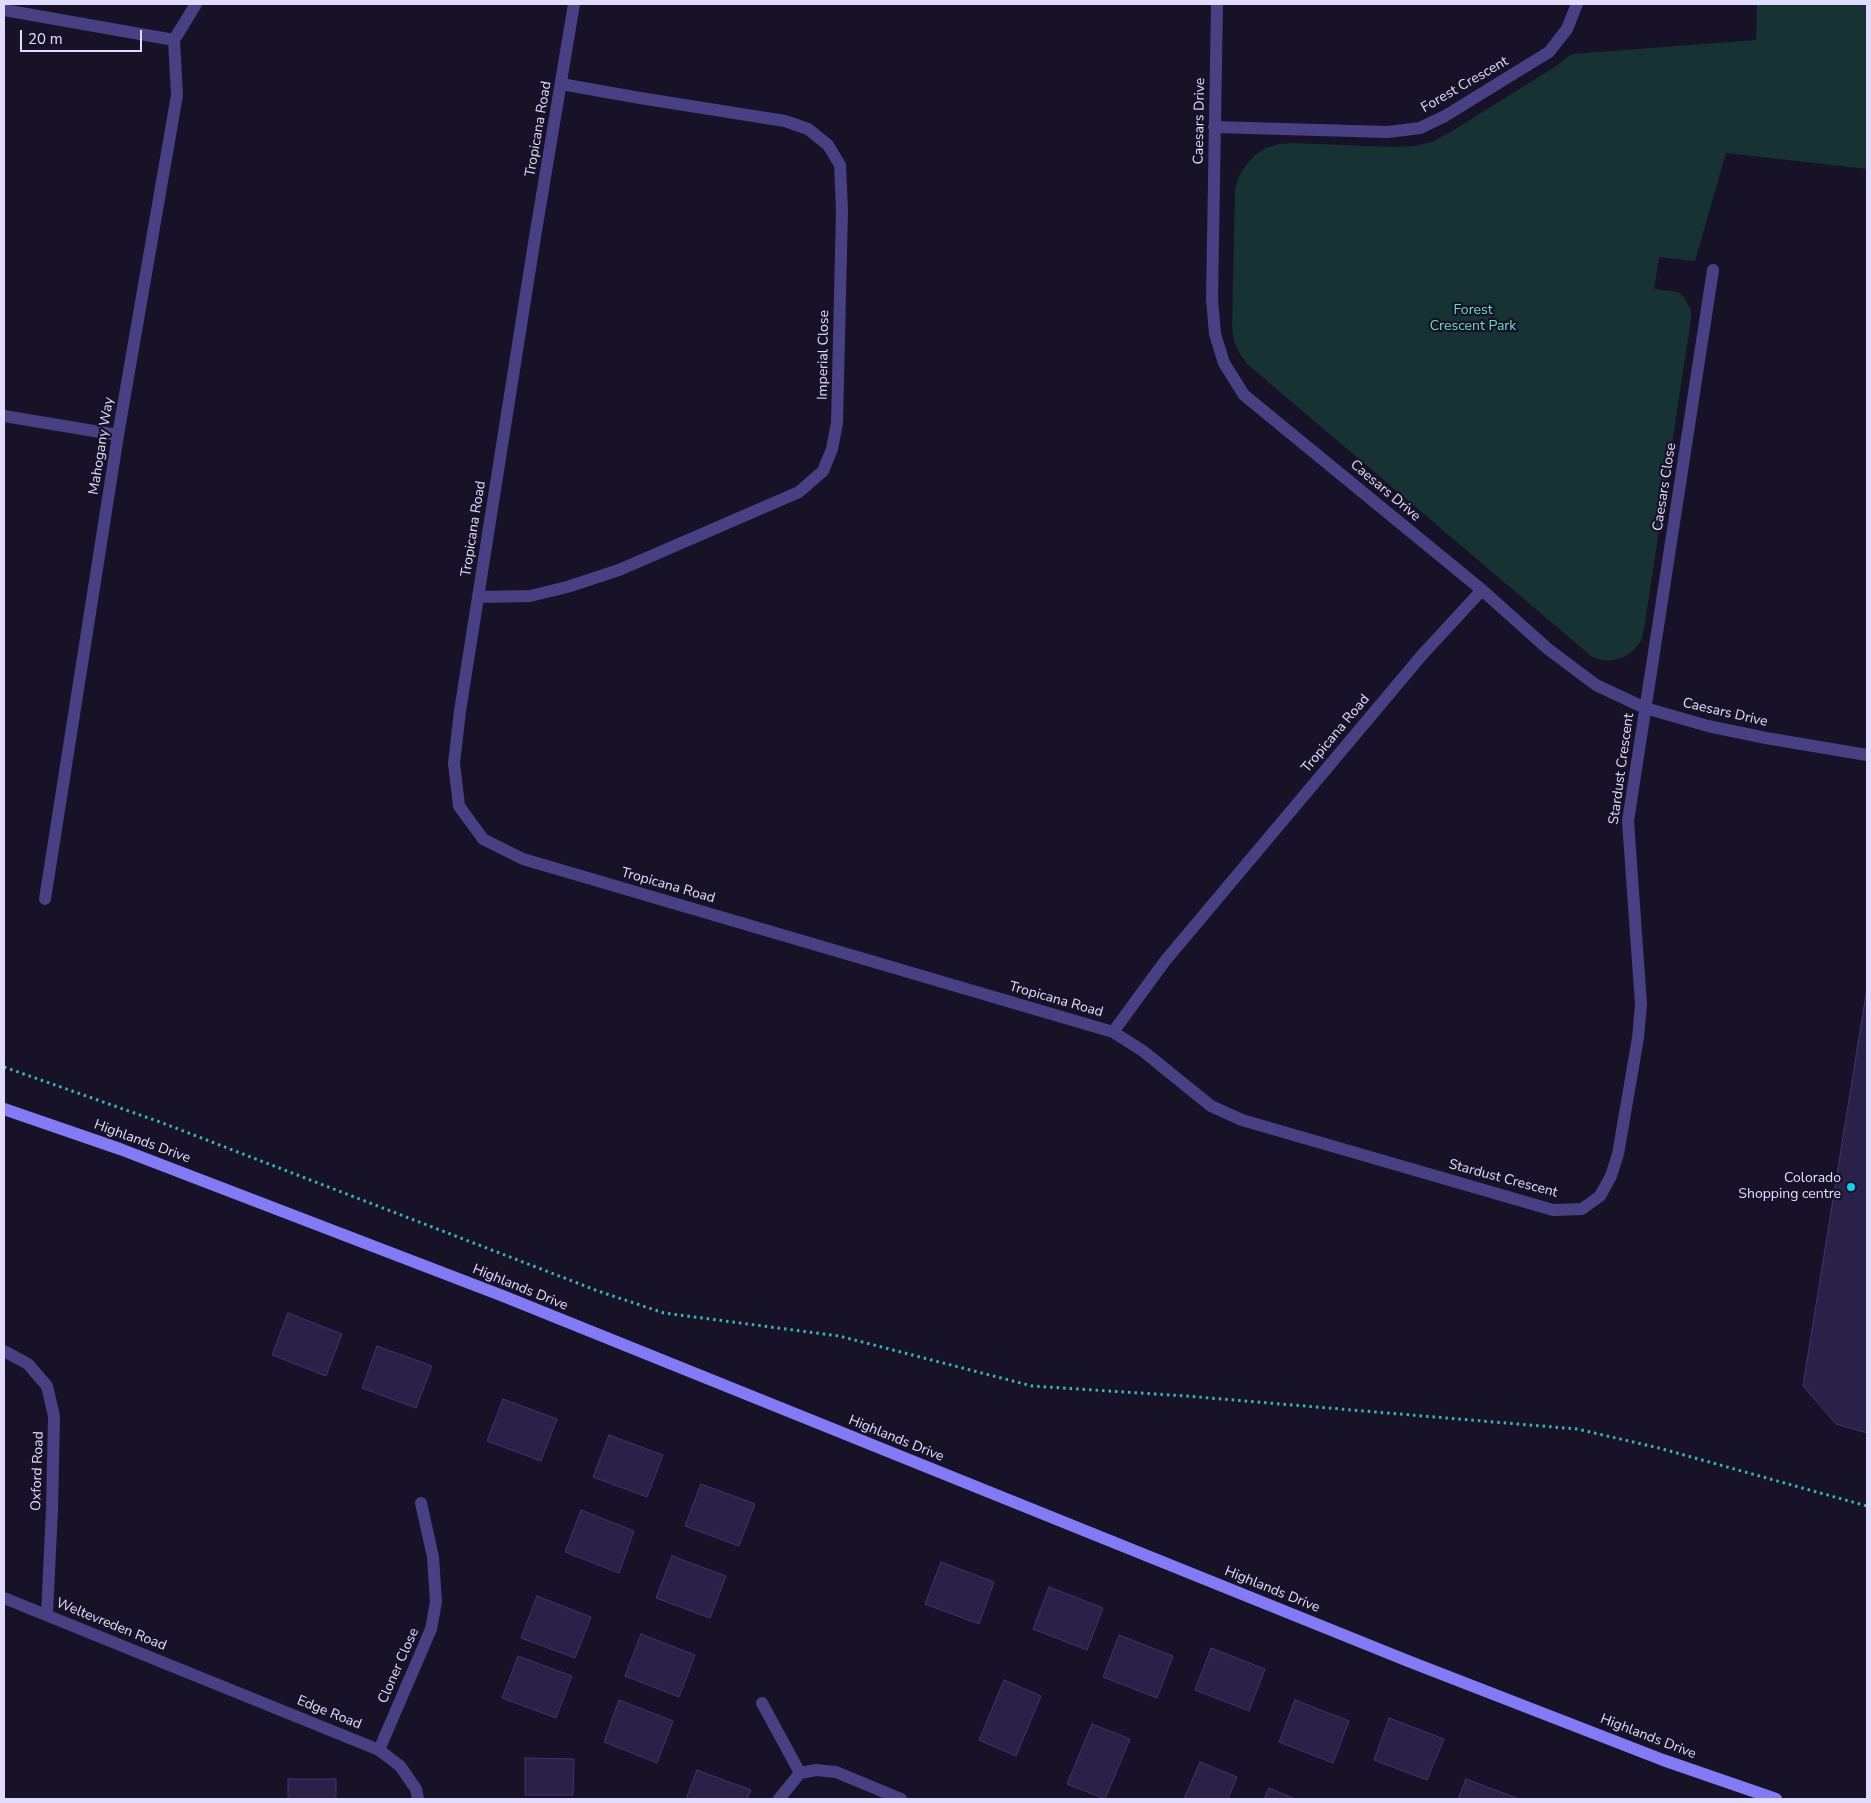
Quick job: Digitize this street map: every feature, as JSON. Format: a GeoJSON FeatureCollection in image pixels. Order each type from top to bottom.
{"type":"FeatureCollection","features":[{"type":"Feature","properties":{"kind":"main road","name":"Highlands Drive"},"geometry":{"type":"LineString","coordinates":[[4,1110],[120,1149],[503,1296],[1408,1661],[1663,1760],[1776,1799]]}},
{"type":"Feature","properties":{"kind":"street"},"geometry":{"type":"LineString","coordinates":[[4,10],[174,40],[196,4]]}},
{"type":"Feature","properties":{"kind":"street","name":"Tropicana Road"},"geometry":{"type":"LineString","coordinates":[[574,4],[478,597],[460,711],[454,763],[459,806],[484,839],[524,860],[1113,1032],[1166,961],[1422,655],[1482,590]]}},
{"type":"Feature","properties":{"kind":"street","name":"Caesars Drive"},"geometry":{"type":"LineString","coordinates":[[1217,4],[1212,299],[1215,334],[1224,363],[1244,394],[1482,590],[1548,649],[1596,685],[1645,708],[1708,726],[1867,755]]}},
{"type":"Feature","properties":{"kind":"street","name":"Forest Crescent"},"geometry":{"type":"LineString","coordinates":[[1214,127],[1388,132],[1420,128],[1445,116],[1550,52],[1567,28],[1577,4]]}},
{"type":"Feature","properties":{"kind":"street","name":"Mahogany Way"},"geometry":{"type":"LineString","coordinates":[[45,898],[76,714],[118,435],[177,95],[174,40]]}},
{"type":"Feature","properties":{"kind":"street","name":"Imperial Close"},"geometry":{"type":"LineString","coordinates":[[478,597],[530,596],[619,570],[799,492],[823,471],[832,450],[837,423],[842,210],[840,166],[828,144],[808,128],[785,121],[562,84]]}},
{"type":"Feature","properties":{"kind":"street","name":"Caesars Close"},"geometry":{"type":"LineString","coordinates":[[1645,708],[1714,270]]}},
{"type":"Feature","properties":{"kind":"street"},"geometry":{"type":"LineString","coordinates":[[4,416],[118,435]]}},
{"type":"Feature","properties":{"kind":"street","name":"Stardust Crescent"},"geometry":{"type":"LineString","coordinates":[[1113,1032],[1143,1051],[1212,1106],[1242,1120],[1553,1210],[1582,1209],[1600,1196],[1612,1176],[1618,1154],[1638,1038],[1641,1004],[1628,822],[1645,708]]}},
{"type":"Feature","properties":{"kind":"street","name":"Oxford Road"},"geometry":{"type":"LineString","coordinates":[[4,1351],[28,1364],[47,1386],[54,1416],[52,1509],[46,1614]]}},
{"type":"Feature","properties":{"kind":"street","name":"Cloner Close"},"geometry":{"type":"LineString","coordinates":[[379,1750],[431,1629],[436,1602],[433,1557],[421,1503]]}},
{"type":"Feature","properties":{"kind":"street","name":"Weltevreden Road"},"geometry":{"type":"LineString","coordinates":[[4,1598],[207,1680]]}},
{"type":"Feature","properties":{"kind":"street","name":"Edge Road"},"geometry":{"type":"LineString","coordinates":[[207,1680],[379,1750],[400,1766],[416,1790],[418,1799]]}},
{"type":"Feature","properties":{"kind":"street"},"geometry":{"type":"LineString","coordinates":[[762,1703],[800,1773]]}},
{"type":"Feature","properties":{"kind":"street"},"geometry":{"type":"LineString","coordinates":[[779,1799],[800,1773],[816,1770],[836,1772],[901,1799]]}},
{"type":"Feature","properties":{"kind":"path"},"geometry":{"type":"LineString","coordinates":[[4,1067],[160,1122],[598,1292],[664,1313],[839,1336],[1032,1386],[1186,1396],[1577,1429],[1659,1448],[1867,1506]]}},
{"type":"Feature","properties":{"kind":"green space","name":"Forest Crescent Park"},"geometry":{"type":"Polygon","coordinates":[[[1757,4],[1867,4],[1867,169],[1726,153],[1695,261],[1659,257],[1654,289],[1678,292],[1683,296],[1691,310],[1691,319],[1641,641],[1633,651],[1624,657],[1602,660],[1592,657],[1247,364],[1234,341],[1232,327],[1235,189],[1239,176],[1255,155],[1266,148],[1279,144],[1395,147],[1414,146],[1432,142],[1553,68],[1572,54],[1756,40],[1757,4]]]}},
{"type":"Feature","properties":{"kind":"building","name":"Colorado Shopping centre"},"geometry":{"type":"Polygon","coordinates":[[[1867,988],[1867,1433],[1836,1424],[1803,1386],[1867,988]]]}},
{"type":"Feature","properties":{"kind":"building"},"geometry":{"type":"Polygon","coordinates":[[[288,1313],[342,1334],[326,1376],[272,1355],[288,1313]]]}},
{"type":"Feature","properties":{"kind":"building"},"geometry":{"type":"Polygon","coordinates":[[[377,1346],[432,1366],[416,1408],[362,1388],[377,1346]]]}},
{"type":"Feature","properties":{"kind":"building"},"geometry":{"type":"Polygon","coordinates":[[[503,1399],[557,1419],[541,1461],[487,1441],[503,1399]]]}},
{"type":"Feature","properties":{"kind":"building"},"geometry":{"type":"Polygon","coordinates":[[[609,1435],[663,1455],[647,1497],[593,1477],[609,1435]]]}},
{"type":"Feature","properties":{"kind":"building"},"geometry":{"type":"Polygon","coordinates":[[[701,1484],[755,1504],[739,1546],[685,1526],[701,1484]]]}},
{"type":"Feature","properties":{"kind":"building"},"geometry":{"type":"Polygon","coordinates":[[[581,1510],[634,1531],[619,1573],[565,1552],[581,1510]]]}},
{"type":"Feature","properties":{"kind":"building"},"geometry":{"type":"Polygon","coordinates":[[[672,1556],[726,1576],[710,1618],[656,1598],[672,1556]]]}},
{"type":"Feature","properties":{"kind":"building"},"geometry":{"type":"Polygon","coordinates":[[[941,1562],[994,1582],[979,1624],[925,1604],[941,1562]]]}},
{"type":"Feature","properties":{"kind":"building"},"geometry":{"type":"Polygon","coordinates":[[[1049,1587],[1103,1608],[1087,1650],[1033,1629],[1049,1587]]]}},
{"type":"Feature","properties":{"kind":"building"},"geometry":{"type":"Polygon","coordinates":[[[537,1596],[591,1617],[575,1658],[521,1638],[537,1596]]]}},
{"type":"Feature","properties":{"kind":"building"},"geometry":{"type":"Polygon","coordinates":[[[641,1634],[695,1655],[679,1697],[625,1676],[641,1634]]]}},
{"type":"Feature","properties":{"kind":"building"},"geometry":{"type":"Polygon","coordinates":[[[1119,1635],[1173,1656],[1157,1698],[1103,1677],[1119,1635]]]}},
{"type":"Feature","properties":{"kind":"building"},"geometry":{"type":"Polygon","coordinates":[[[1211,1648],[1265,1669],[1249,1711],[1195,1690],[1211,1648]]]}},
{"type":"Feature","properties":{"kind":"building"},"geometry":{"type":"Polygon","coordinates":[[[518,1656],[572,1676],[556,1718],[502,1698],[518,1656]]]}},
{"type":"Feature","properties":{"kind":"building"},"geometry":{"type":"Polygon","coordinates":[[[1004,1680],[1041,1696],[1016,1756],[979,1740],[1004,1680]]]}},
{"type":"Feature","properties":{"kind":"building"},"geometry":{"type":"Polygon","coordinates":[[[619,1700],[673,1721],[657,1763],[604,1742],[619,1700]]]}},
{"type":"Feature","properties":{"kind":"building"},"geometry":{"type":"Polygon","coordinates":[[[1295,1700],[1349,1721],[1333,1763],[1279,1742],[1295,1700]]]}},
{"type":"Feature","properties":{"kind":"building"},"geometry":{"type":"Polygon","coordinates":[[[1389,1718],[1444,1739],[1427,1780],[1374,1760],[1389,1718]]]}},
{"type":"Feature","properties":{"kind":"building"},"geometry":{"type":"Polygon","coordinates":[[[1092,1724],[1130,1739],[1105,1799],[1067,1784],[1092,1724]]]}},
{"type":"Feature","properties":{"kind":"building"},"geometry":{"type":"Polygon","coordinates":[[[525,1758],[574,1759],[573,1795],[525,1795],[525,1758]]]}},
{"type":"Feature","properties":{"kind":"building"},"geometry":{"type":"Polygon","coordinates":[[[1200,1762],[1237,1777],[1228,1799],[1184,1799],[1200,1762]]]}},
{"type":"Feature","properties":{"kind":"building"},"geometry":{"type":"Polygon","coordinates":[[[697,1770],[751,1790],[747,1799],[686,1799],[697,1770]]]}},
{"type":"Feature","properties":{"kind":"building"},"geometry":{"type":"Polygon","coordinates":[[[288,1779],[336,1779],[336,1799],[288,1799],[288,1779]]]}},
{"type":"Feature","properties":{"kind":"building"},"geometry":{"type":"Polygon","coordinates":[[[1466,1779],[1519,1799],[1458,1799],[1466,1779]]]}},
{"type":"Feature","properties":{"kind":"building"},"geometry":{"type":"Polygon","coordinates":[[[1269,1788],[1295,1799],[1264,1799],[1269,1788]]]}},
{"type":"Feature","properties":{"kind":"place","name":"Colorado Shopping centre"},"geometry":{"type":"Point","coordinates":[1851,1187]}}]}
